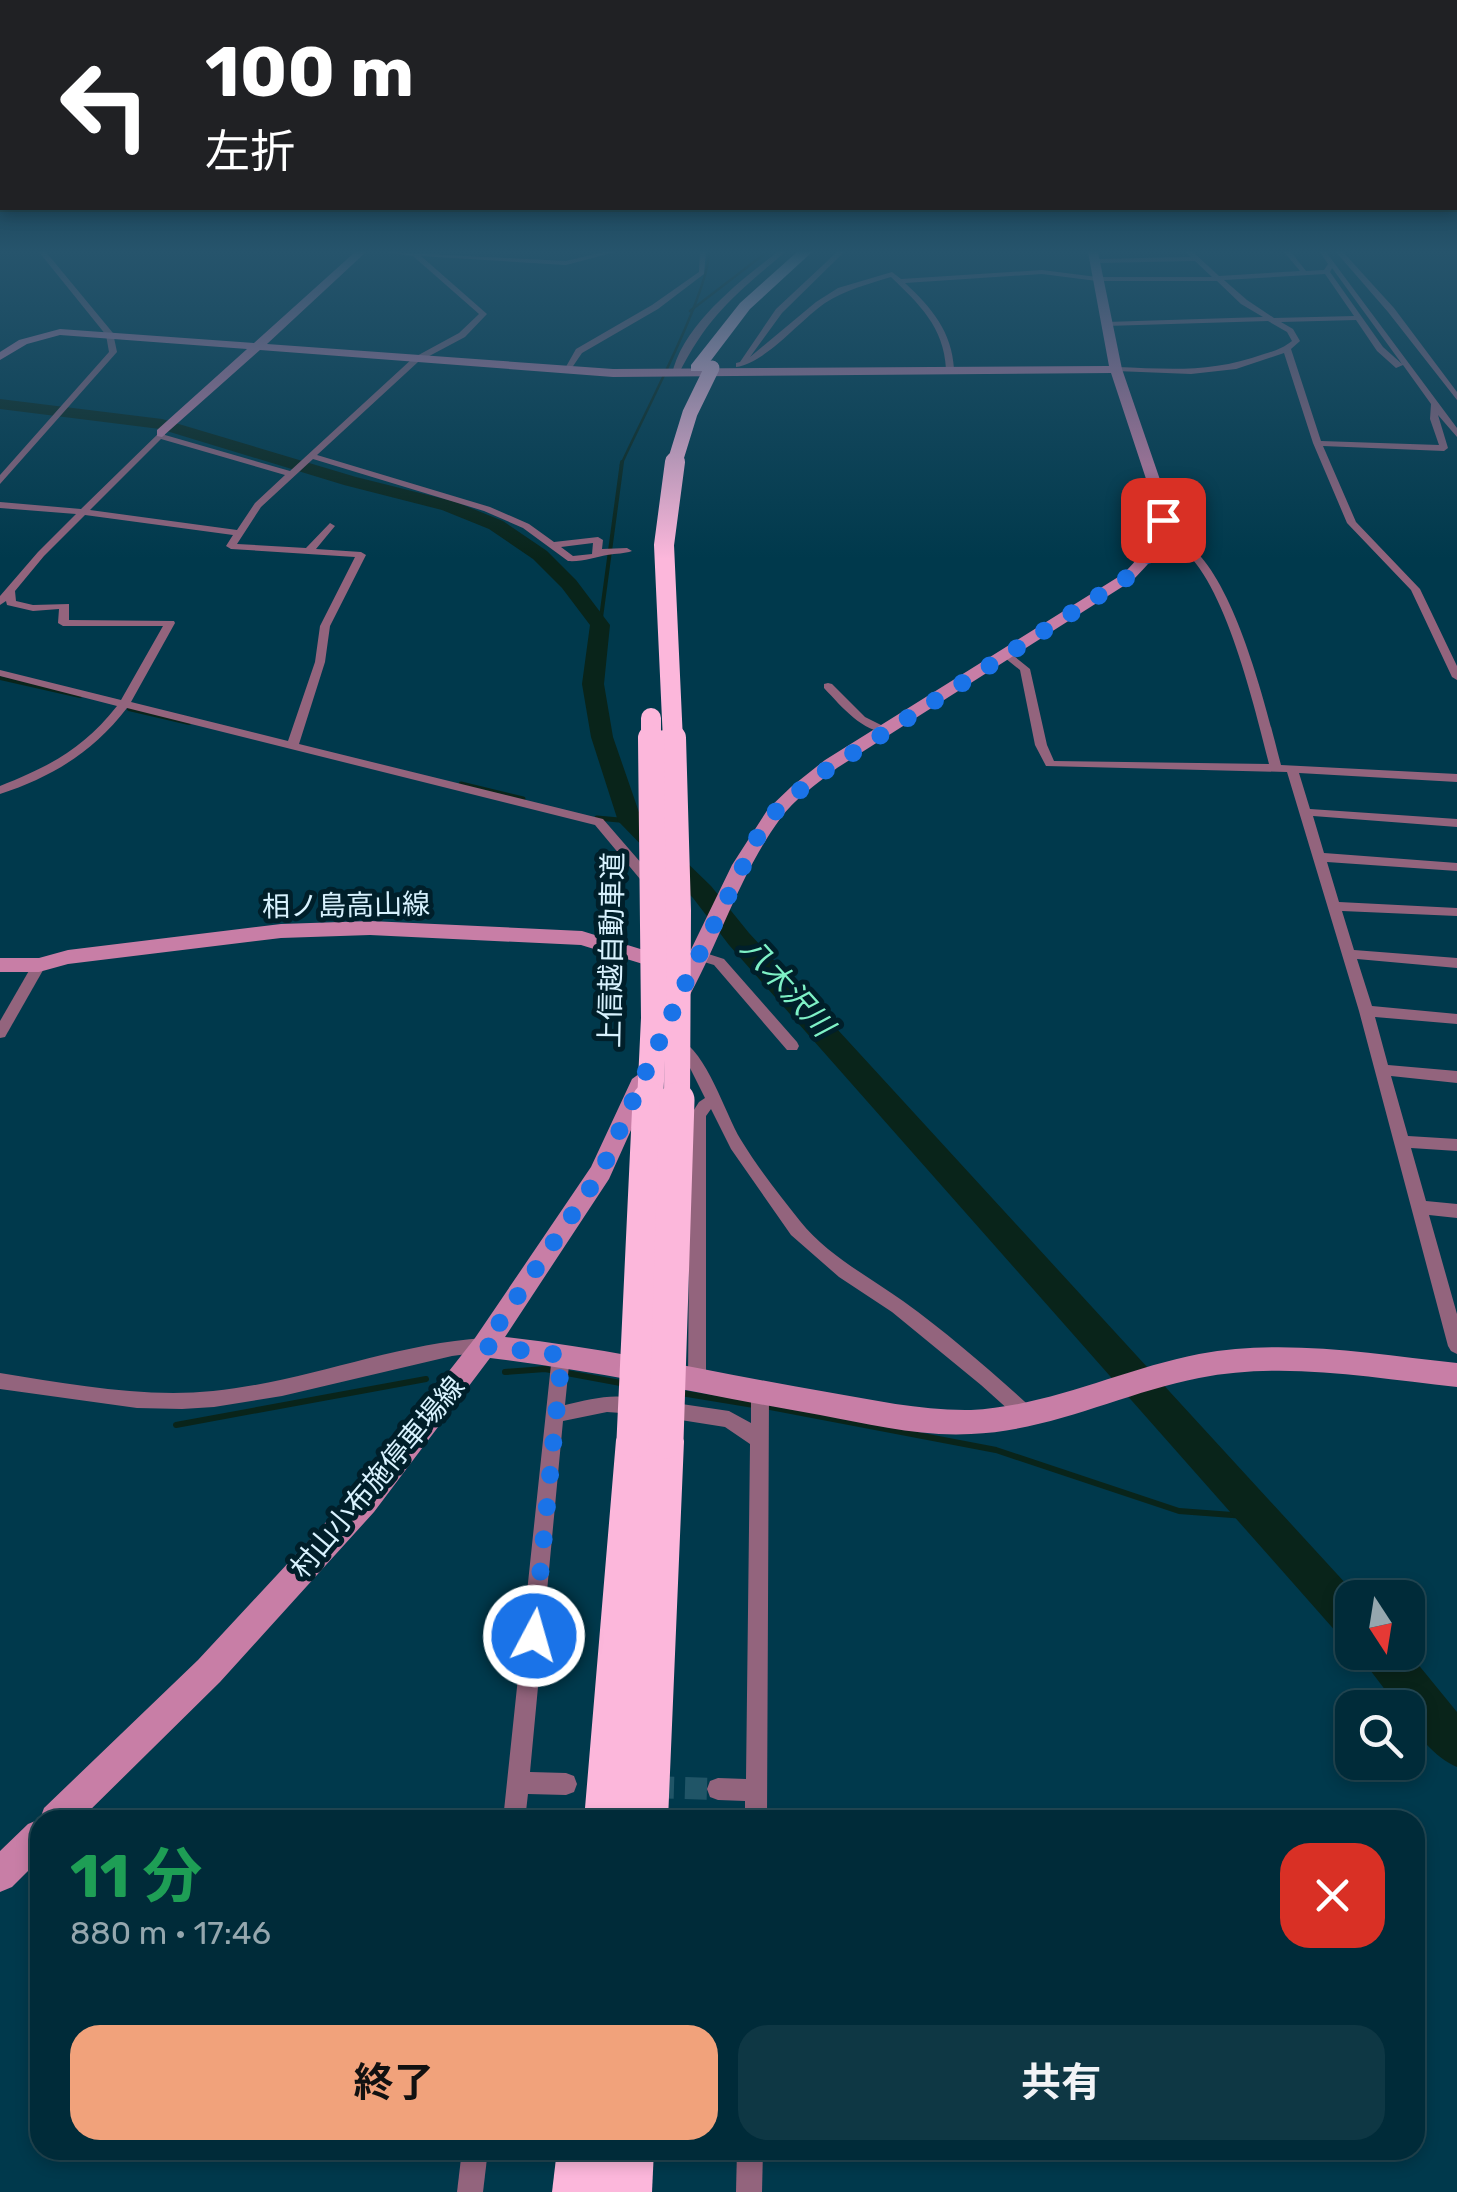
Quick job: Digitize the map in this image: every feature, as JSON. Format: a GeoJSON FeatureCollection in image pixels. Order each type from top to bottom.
{"type":"FeatureCollection","features":[{"type":"Feature","properties":{"kind":"highway"},"geometry":{"type":"LineString","coordinates":[[607,1810],[650,1440],[677,1124],[674,762],[661,557],[674,462],[705,370],[715,354]]}},
{"type":"Feature","properties":{"kind":"highway"},"geometry":{"type":"LineString","coordinates":[[705,370],[718,354]]}},
{"type":"Feature","properties":{"kind":"highway"},"geometry":{"type":"LineString","coordinates":[[646,1810],[650,1440]]}},
{"type":"Feature","properties":{"kind":"highway"},"geometry":{"type":"LineString","coordinates":[[578,2192],[581,2160]]}},
{"type":"Feature","properties":{"kind":"highway"},"geometry":{"type":"LineString","coordinates":[[626,2192],[628,2160]]}},
{"type":"Feature","properties":{"kind":"main road"},"geometry":{"type":"LineString","coordinates":[[161,434],[249,354]]}},
{"type":"Feature","properties":{"kind":"main road"},"geometry":{"type":"LineString","coordinates":[[347,354],[653,373],[1116,369]]}},
{"type":"Feature","properties":{"kind":"main road"},"geometry":{"type":"LineString","coordinates":[[1113,354],[1161,503],[1159,539]]}},
{"type":"Feature","properties":{"kind":"main road","name":"村山小布施停車場線"},"geometry":{"type":"LineString","coordinates":[[66,1810],[208,1671],[364,1502],[484,1346],[601,1172],[699,954],[774,813],[831,764],[1128,577],[1150,556],[1159,539]]}},
{"type":"Feature","properties":{"kind":"main road","name":"相ノ島高山線"},"geometry":{"type":"LineString","coordinates":[[0,965],[40,965],[68,956],[281,931],[370,928],[582,938],[623,948],[699,954]]}},
{"type":"Feature","properties":{"kind":"main road"},"geometry":{"type":"LineString","coordinates":[[484,1346],[560,1367],[697,1383],[760,1402],[908,1420],[969,1422],[1027,1415],[1164,1375],[1230,1362],[1310,1360],[1457,1375]]}},
{"type":"Feature","properties":{"kind":"main road"},"geometry":{"type":"LineString","coordinates":[[0,1875],[30,1846]]}},
{"type":"Feature","properties":{"kind":"street"},"geometry":{"type":"LineString","coordinates":[[0,481],[111,354]]}},
{"type":"Feature","properties":{"kind":"street"},"geometry":{"type":"LineString","coordinates":[[293,744],[320,662],[324,626],[361,554],[231,546],[258,505],[428,354]]}},
{"type":"Feature","properties":{"kind":"street"},"geometry":{"type":"LineString","coordinates":[[566,370],[577,354]]}},
{"type":"Feature","properties":{"kind":"street"},"geometry":{"type":"LineString","coordinates":[[700,354],[705,370]]}},
{"type":"Feature","properties":{"kind":"street"},"geometry":{"type":"LineString","coordinates":[[705,370],[725,354]]}},
{"type":"Feature","properties":{"kind":"street"},"geometry":{"type":"LineString","coordinates":[[705,370],[746,354]]}},
{"type":"Feature","properties":{"kind":"street"},"geometry":{"type":"LineString","coordinates":[[950,368],[951,354]]}},
{"type":"Feature","properties":{"kind":"street"},"geometry":{"type":"LineString","coordinates":[[1116,369],[1191,372],[1236,366],[1269,354]]}},
{"type":"Feature","properties":{"kind":"street"},"geometry":{"type":"LineString","coordinates":[[1289,354],[1317,443],[1352,522],[1415,588],[1457,677]]}},
{"type":"Feature","properties":{"kind":"street"},"geometry":{"type":"LineString","coordinates":[[1386,354],[1418,382]]}},
{"type":"Feature","properties":{"kind":"street"},"geometry":{"type":"LineString","coordinates":[[1399,354],[1457,434]]}},
{"type":"Feature","properties":{"kind":"street"},"geometry":{"type":"LineString","coordinates":[[1424,354],[1457,398]]}},
{"type":"Feature","properties":{"kind":"street"},"geometry":{"type":"LineString","coordinates":[[1317,443],[1444,448],[1434,419],[1435,404]]}},
{"type":"Feature","properties":{"kind":"street"},"geometry":{"type":"LineString","coordinates":[[0,602],[40,554],[161,434],[293,476]]}},
{"type":"Feature","properties":{"kind":"street"},"geometry":{"type":"LineString","coordinates":[[313,458],[473,503],[526,526],[571,559],[596,556],[598,552],[627,551]]}},
{"type":"Feature","properties":{"kind":"street"},"geometry":{"type":"LineString","coordinates":[[0,464],[16,464]]}},
{"type":"Feature","properties":{"kind":"street"},"geometry":{"type":"LineString","coordinates":[[0,505],[237,533]]}},
{"type":"Feature","properties":{"kind":"street"},"geometry":{"type":"LineString","coordinates":[[309,551],[330,526]]}},
{"type":"Feature","properties":{"kind":"street"},"geometry":{"type":"LineString","coordinates":[[1159,539],[1179,543],[1192,555],[1231,619],[1284,769],[1305,812],[1366,1011],[1400,1141],[1450,1290],[1457,1346]]}},
{"type":"Feature","properties":{"kind":"street"},"geometry":{"type":"LineString","coordinates":[[322,552],[322,570]]}},
{"type":"Feature","properties":{"kind":"street"},"geometry":{"type":"LineString","coordinates":[[0,790],[54,768],[87,746],[150,665],[170,624],[63,623],[65,606],[32,608],[11,603],[11,592]]}},
{"type":"Feature","properties":{"kind":"street"},"geometry":{"type":"LineString","coordinates":[[1005,654],[1025,669],[1041,744],[1050,764],[1284,769],[1457,778]]}},
{"type":"Feature","properties":{"kind":"street"},"geometry":{"type":"LineString","coordinates":[[0,674],[599,822],[699,954],[719,962],[792,1046]]}},
{"type":"Feature","properties":{"kind":"street"},"geometry":{"type":"LineString","coordinates":[[828,686],[860,719],[885,732]]}},
{"type":"Feature","properties":{"kind":"street"},"geometry":{"type":"LineString","coordinates":[[1305,812],[1457,823]]}},
{"type":"Feature","properties":{"kind":"street"},"geometry":{"type":"LineString","coordinates":[[1317,857],[1457,867]]}},
{"type":"Feature","properties":{"kind":"street"},"geometry":{"type":"LineString","coordinates":[[1335,906],[1457,912]]}},
{"type":"Feature","properties":{"kind":"street"},"geometry":{"type":"LineString","coordinates":[[1348,954],[1457,963]]}},
{"type":"Feature","properties":{"kind":"street"},"geometry":{"type":"LineString","coordinates":[[0,1033],[40,965]]}},
{"type":"Feature","properties":{"kind":"street"},"geometry":{"type":"LineString","coordinates":[[1366,1011],[1457,1019]]}},
{"type":"Feature","properties":{"kind":"street"},"geometry":{"type":"LineString","coordinates":[[666,1030],[694,1061],[736,1145],[798,1230],[844,1272],[898,1307],[1027,1415]]}},
{"type":"Feature","properties":{"kind":"street"},"geometry":{"type":"LineString","coordinates":[[1382,1070],[1457,1077]]}},
{"type":"Feature","properties":{"kind":"street"},"geometry":{"type":"LineString","coordinates":[[697,1383],[698,1116],[714,1100]]}},
{"type":"Feature","properties":{"kind":"street"},"geometry":{"type":"LineString","coordinates":[[1400,1141],[1457,1145]]}},
{"type":"Feature","properties":{"kind":"street"},"geometry":{"type":"LineString","coordinates":[[1420,1206],[1457,1211]]}},
{"type":"Feature","properties":{"kind":"street"},"geometry":{"type":"LineString","coordinates":[[0,1382],[123,1398],[184,1401],[255,1391],[452,1348],[484,1346]]}},
{"type":"Feature","properties":{"kind":"street"},"geometry":{"type":"LineString","coordinates":[[515,1810],[560,1367]]}},
{"type":"Feature","properties":{"kind":"street"},"geometry":{"type":"LineString","coordinates":[[756,1810],[760,1402]]}},
{"type":"Feature","properties":{"kind":"street"},"geometry":{"type":"LineString","coordinates":[[555,1416],[607,1404],[705,1413],[729,1419],[759,1439]]}},
{"type":"Feature","properties":{"kind":"street"},"geometry":{"type":"LineString","coordinates":[[519,1782],[566,1784]]}},
{"type":"Feature","properties":{"kind":"street"},"geometry":{"type":"LineString","coordinates":[[718,1789],[756,1790]]}},
{"type":"Feature","properties":{"kind":"street"},"geometry":{"type":"LineString","coordinates":[[470,2192],[474,2160]]}},
{"type":"Feature","properties":{"kind":"street"},"geometry":{"type":"LineString","coordinates":[[749,2192],[750,2160]]}},
{"type":"Feature","properties":{"kind":"waterway"},"geometry":{"type":"LineString","coordinates":[[622,463],[673,354]]}},
{"type":"Feature","properties":{"kind":"waterway","name":"八木沢川"},"geometry":{"type":"LineString","coordinates":[[0,404],[162,424],[350,481],[449,506],[496,525],[540,555],[569,584],[600,625],[593,684],[602,737],[630,821],[702,892],[739,939],[1335,1601]]}},
{"type":"Feature","properties":{"kind":"waterway"},"geometry":{"type":"LineString","coordinates":[[600,625],[622,463]]}},
{"type":"Feature","properties":{"kind":"waterway"},"geometry":{"type":"LineString","coordinates":[[0,678],[80,696]]}},
{"type":"Feature","properties":{"kind":"waterway"},"geometry":{"type":"LineString","coordinates":[[129,709],[189,723]]}},
{"type":"Feature","properties":{"kind":"waterway"},"geometry":{"type":"LineString","coordinates":[[461,784],[523,799]]}},
{"type":"Feature","properties":{"kind":"waterway"},"geometry":{"type":"LineString","coordinates":[[597,818],[630,821]]}},
{"type":"Feature","properties":{"kind":"waterway"},"geometry":{"type":"LineString","coordinates":[[505,1372],[545,1369],[626,1384]]}},
{"type":"Feature","properties":{"kind":"waterway"},"geometry":{"type":"LineString","coordinates":[[176,1425],[426,1379]]}},
{"type":"Feature","properties":{"kind":"waterway"},"geometry":{"type":"LineString","coordinates":[[681,1393],[754,1405]]}},
{"type":"Feature","properties":{"kind":"waterway"},"geometry":{"type":"LineString","coordinates":[[765,1406],[996,1450],[1179,1511],[1259,1517]]}},
{"type":"Feature","properties":{"kind":"waterway","name":"八木沢川"},"geometry":{"type":"LineString","coordinates":[[1396,1670],[1457,1746]]}},
{"type":"Feature","properties":{"kind":"tunnel"},"geometry":{"type":"LineString","coordinates":[[652,1787],[718,1789]]}},
{"type":"Feature","properties":{"kind":"route"},"geometry":{"type":"LineString","coordinates":[[534,1636],[562,1355],[484,1346],[601,1172],[728,891],[760,832],[774,813],[831,764],[1128,577],[1150,556],[1163,520]]}}]}
